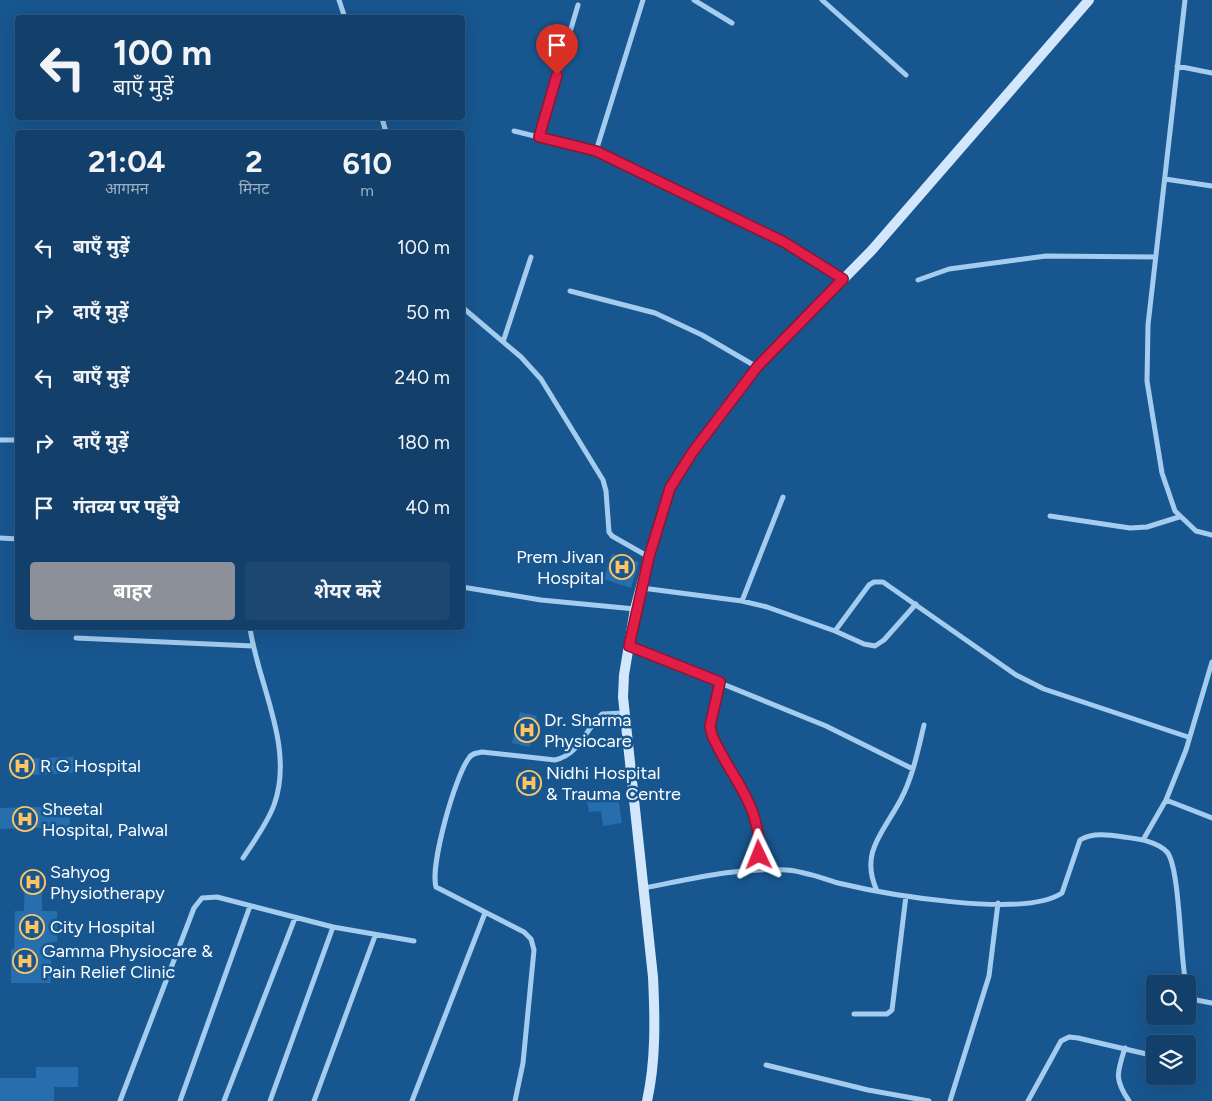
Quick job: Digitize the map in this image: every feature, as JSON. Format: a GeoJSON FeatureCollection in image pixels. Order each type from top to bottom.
{"type":"FeatureCollection","features":[{"type":"Feature","properties":{"kind":"main road"},"geometry":{"type":"LineString","coordinates":[[647,1101],[651,1082],[654,1004],[624,713],[624,675],[635,609],[670,488],[692,453],[757,367],[872,250],[1089,0]]}},
{"type":"Feature","properties":{"kind":"street"},"geometry":{"type":"LineString","coordinates":[[339,0],[344,15]]}},
{"type":"Feature","properties":{"kind":"street"},"geometry":{"type":"LineString","coordinates":[[596,151],[643,0]]}},
{"type":"Feature","properties":{"kind":"street"},"geometry":{"type":"LineString","coordinates":[[694,0],[732,23]]}},
{"type":"Feature","properties":{"kind":"street"},"geometry":{"type":"LineString","coordinates":[[822,0],[906,74]]}},
{"type":"Feature","properties":{"kind":"street"},"geometry":{"type":"LineString","coordinates":[[1185,0],[1148,325],[1147,381],[1162,473],[1175,511],[1179,517],[1196,531],[1212,535]]}},
{"type":"Feature","properties":{"kind":"street"},"geometry":{"type":"LineString","coordinates":[[539,137],[578,5]]}},
{"type":"Feature","properties":{"kind":"street"},"geometry":{"type":"LineString","coordinates":[[1177,66],[1212,73]]}},
{"type":"Feature","properties":{"kind":"street"},"geometry":{"type":"LineString","coordinates":[[514,131],[596,151],[784,242],[843,279]]}},
{"type":"Feature","properties":{"kind":"street"},"geometry":{"type":"LineString","coordinates":[[1165,179],[1212,186]]}},
{"type":"Feature","properties":{"kind":"street"},"geometry":{"type":"LineString","coordinates":[[918,280],[949,269],[1046,256],[1156,257]]}},
{"type":"Feature","properties":{"kind":"street"},"geometry":{"type":"LineString","coordinates":[[503,342],[531,257]]}},
{"type":"Feature","properties":{"kind":"street"},"geometry":{"type":"LineString","coordinates":[[570,291],[655,313],[702,335],[757,367]]}},
{"type":"Feature","properties":{"kind":"street"},"geometry":{"type":"LineString","coordinates":[[465,310],[503,342],[541,379],[602,480],[606,491],[608,529],[612,536],[649,557]]}},
{"type":"Feature","properties":{"kind":"street"},"geometry":{"type":"LineString","coordinates":[[0,440],[15,440]]}},
{"type":"Feature","properties":{"kind":"street"},"geometry":{"type":"LineString","coordinates":[[742,601],[783,498]]}},
{"type":"Feature","properties":{"kind":"street"},"geometry":{"type":"LineString","coordinates":[[1050,516],[1130,528],[1147,526],[1179,517]]}},
{"type":"Feature","properties":{"kind":"street"},"geometry":{"type":"LineString","coordinates":[[0,538],[15,539]]}},
{"type":"Feature","properties":{"kind":"street"},"geometry":{"type":"LineString","coordinates":[[835,631],[874,582],[890,584],[1016,675],[1044,689],[1188,737]]}},
{"type":"Feature","properties":{"kind":"street"},"geometry":{"type":"LineString","coordinates":[[465,587],[541,600],[635,609]]}},
{"type":"Feature","properties":{"kind":"street"},"geometry":{"type":"LineString","coordinates":[[642,588],[742,601],[767,607],[835,631],[864,644],[875,646],[884,640],[916,604]]}},
{"type":"Feature","properties":{"kind":"street"},"geometry":{"type":"LineString","coordinates":[[243,858],[267,820],[274,805],[280,768],[276,732],[250,630]]}},
{"type":"Feature","properties":{"kind":"street"},"geometry":{"type":"LineString","coordinates":[[76,638],[253,646]]}},
{"type":"Feature","properties":{"kind":"street"},"geometry":{"type":"LineString","coordinates":[[629,646],[826,726],[913,769]]}},
{"type":"Feature","properties":{"kind":"street"},"geometry":{"type":"LineString","coordinates":[[1143,840],[1166,800],[1186,750],[1188,737],[1212,662]]}},
{"type":"Feature","properties":{"kind":"street"},"geometry":{"type":"LineString","coordinates":[[720,682],[710,726],[712,735],[748,800],[757,826],[760,842],[758,868]]}},
{"type":"Feature","properties":{"kind":"street"},"geometry":{"type":"LineString","coordinates":[[515,1101],[523,1063],[534,950],[531,939],[524,932],[436,888],[435,882],[452,796],[470,756],[482,752],[555,760],[562,759],[572,752],[602,714],[624,713]]}},
{"type":"Feature","properties":{"kind":"street"},"geometry":{"type":"LineString","coordinates":[[878,891],[871,877],[873,849],[901,799],[913,769],[924,725]]}},
{"type":"Feature","properties":{"kind":"street"},"geometry":{"type":"LineString","coordinates":[[1166,800],[1212,818]]}},
{"type":"Feature","properties":{"kind":"street"},"geometry":{"type":"LineString","coordinates":[[643,888],[758,868],[790,870],[878,891],[933,901],[998,903],[1049,899],[1062,893],[1078,843],[1086,836],[1111,836],[1143,840],[1161,847],[1171,858],[1178,897],[1185,975]]}},
{"type":"Feature","properties":{"kind":"street"},"geometry":{"type":"LineString","coordinates":[[854,1014],[887,1014],[892,1010],[906,896]]}},
{"type":"Feature","properties":{"kind":"street"},"geometry":{"type":"LineString","coordinates":[[120,1101],[197,902],[202,898],[217,897],[333,927],[375,936],[414,941]]}},
{"type":"Feature","properties":{"kind":"street"},"geometry":{"type":"LineString","coordinates":[[950,1101],[989,976],[998,903]]}},
{"type":"Feature","properties":{"kind":"street"},"geometry":{"type":"LineString","coordinates":[[180,1101],[250,906]]}},
{"type":"Feature","properties":{"kind":"street"},"geometry":{"type":"LineString","coordinates":[[412,1101],[485,913]]}},
{"type":"Feature","properties":{"kind":"street"},"geometry":{"type":"LineString","coordinates":[[224,1101],[295,918]]}},
{"type":"Feature","properties":{"kind":"street"},"geometry":{"type":"LineString","coordinates":[[270,1101],[333,927]]}},
{"type":"Feature","properties":{"kind":"street"},"geometry":{"type":"LineString","coordinates":[[314,1101],[375,936]]}},
{"type":"Feature","properties":{"kind":"street"},"geometry":{"type":"LineString","coordinates":[[1196,1000],[1212,1003]]}},
{"type":"Feature","properties":{"kind":"street"},"geometry":{"type":"LineString","coordinates":[[1028,1101],[1061,1041],[1065,1039],[1078,1038],[1146,1054]]}},
{"type":"Feature","properties":{"kind":"street"},"geometry":{"type":"LineString","coordinates":[[1125,1048],[1118,1068],[1118,1085],[1129,1101]]}},
{"type":"Feature","properties":{"kind":"street"},"geometry":{"type":"LineString","coordinates":[[766,1065],[868,1090],[929,1101]]}},
{"type":"Feature","properties":{"kind":"building"},"geometry":{"type":"Polygon","coordinates":[[[612,554],[639,562],[631,588],[604,579],[612,554]]]}},
{"type":"Feature","properties":{"kind":"building"},"geometry":{"type":"Polygon","coordinates":[[[520,712],[537,716],[530,747],[512,743],[520,712]]]}},
{"type":"Feature","properties":{"kind":"building"},"geometry":{"type":"Polygon","coordinates":[[[74,757],[74,773],[11,776],[10,759],[74,757]]]}},
{"type":"Feature","properties":{"kind":"building"},"geometry":{"type":"Polygon","coordinates":[[[518,772],[538,774],[536,793],[517,792],[518,772]]]}},
{"type":"Feature","properties":{"kind":"building"},"geometry":{"type":"Polygon","coordinates":[[[618,796],[622,823],[603,826],[601,811],[589,812],[587,801],[618,796]]]}},
{"type":"Feature","properties":{"kind":"building"},"geometry":{"type":"Polygon","coordinates":[[[70,806],[70,827],[0,829],[0,808],[70,806]]]}},
{"type":"Feature","properties":{"kind":"building"},"geometry":{"type":"Polygon","coordinates":[[[25,875],[42,875],[42,911],[57,911],[57,942],[51,942],[51,983],[11,983],[11,949],[14,949],[15,911],[24,911],[25,875]]]}},
{"type":"Feature","properties":{"kind":"building"},"geometry":{"type":"Polygon","coordinates":[[[36,1067],[78,1067],[78,1087],[54,1087],[54,1101],[0,1101],[0,1078],[36,1078],[36,1067]]]}},
{"type":"Feature","properties":{"kind":"place","name":"Prem Jivan Hospital"},"geometry":{"type":"Point","coordinates":[622,567]}},
{"type":"Feature","properties":{"kind":"place","name":"Dr. Sharma Physiocare"},"geometry":{"type":"Point","coordinates":[527,730]}},
{"type":"Feature","properties":{"kind":"place","name":"R G Hospital"},"geometry":{"type":"Point","coordinates":[22,766]}},
{"type":"Feature","properties":{"kind":"place","name":"Nidhi Hospital & Trauma Centre"},"geometry":{"type":"Point","coordinates":[529,783]}},
{"type":"Feature","properties":{"kind":"place","name":"Sheetal Hospital, Palwal"},"geometry":{"type":"Point","coordinates":[25,819]}},
{"type":"Feature","properties":{"kind":"place","name":"Sahyog Physiotherapy"},"geometry":{"type":"Point","coordinates":[33,882]}},
{"type":"Feature","properties":{"kind":"place","name":"City Hospital"},"geometry":{"type":"Point","coordinates":[32,927]}},
{"type":"Feature","properties":{"kind":"place","name":"Gamma Physiocare & Pain Relief Clinic"},"geometry":{"type":"Point","coordinates":[25,961]}},
{"type":"Feature","properties":{"kind":"route"},"geometry":{"type":"LineString","coordinates":[[557,75],[539,137],[596,151],[784,242],[843,279],[757,367],[692,453],[670,488],[635,609],[629,646],[720,682],[710,726],[712,735],[742,786],[748,800],[757,826],[760,842],[759,855]]}}]}
